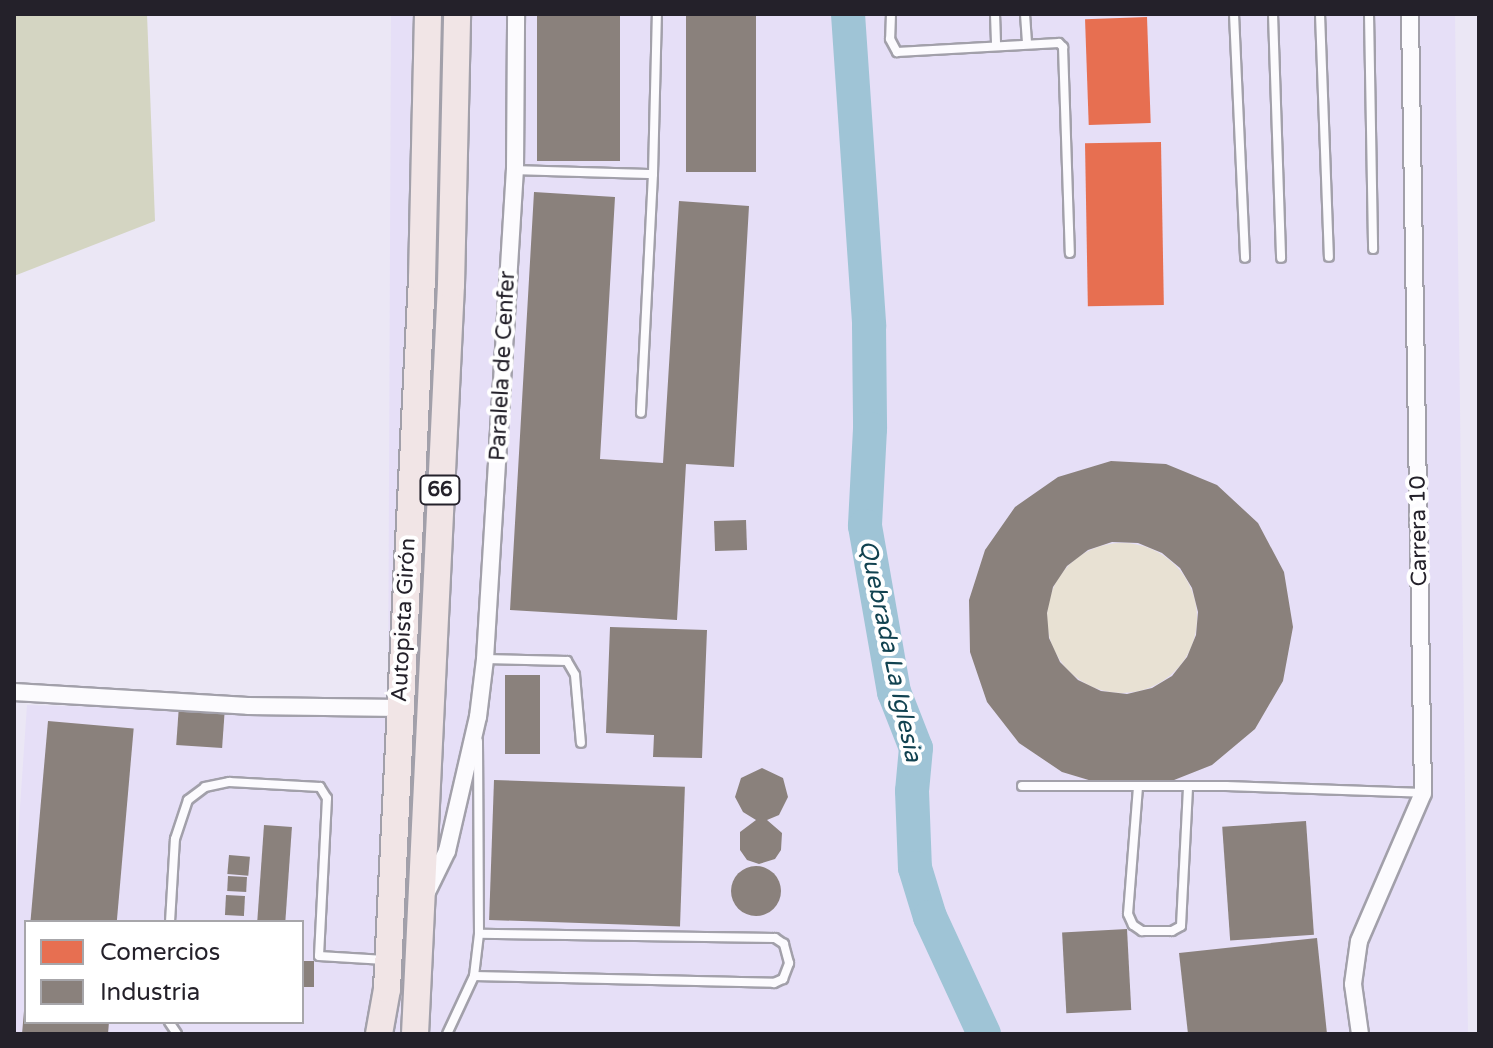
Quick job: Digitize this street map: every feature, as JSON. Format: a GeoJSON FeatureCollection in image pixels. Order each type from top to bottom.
{"type":"FeatureCollection","features":[{"type":"Feature","properties":{"kind":"highway","name":"Autopista Girón"},"geometry":{"type":"LineString","coordinates":[[374,1028],[387,989],[422,279],[428,14]]}},
{"type":"Feature","properties":{"kind":"highway","name":"Autopista Girón"},"geometry":{"type":"LineString","coordinates":[[415,1034],[451,285],[457,14]]}},
{"type":"Feature","properties":{"kind":"street","name":"Paralela de Cenfer"},"geometry":{"type":"LineString","coordinates":[[419,907],[447,851],[478,717],[485,659],[515,170],[516,14]]}},
{"type":"Feature","properties":{"kind":"street","name":"Carrera 10"},"geometry":{"type":"LineString","coordinates":[[1360,1034],[1353,984],[1359,941],[1423,793],[1410,14]]}},
{"type":"Feature","properties":{"kind":"street"},"geometry":{"type":"LineString","coordinates":[[14,692],[248,706],[400,708]]}},
{"type":"Feature","properties":{"kind":"lane"},"geometry":{"type":"LineString","coordinates":[[641,413],[653,174],[657,14]]}},
{"type":"Feature","properties":{"kind":"lane"},"geometry":{"type":"LineString","coordinates":[[891,14],[890,39],[897,52],[1059,43],[1064,53],[1070,253]]}},
{"type":"Feature","properties":{"kind":"lane"},"geometry":{"type":"LineString","coordinates":[[995,14],[996,46]]}},
{"type":"Feature","properties":{"kind":"lane"},"geometry":{"type":"LineString","coordinates":[[1025,14],[1027,44]]}},
{"type":"Feature","properties":{"kind":"lane"},"geometry":{"type":"LineString","coordinates":[[1234,14],[1245,258]]}},
{"type":"Feature","properties":{"kind":"lane"},"geometry":{"type":"LineString","coordinates":[[1273,14],[1281,258]]}},
{"type":"Feature","properties":{"kind":"lane"},"geometry":{"type":"LineString","coordinates":[[1320,14],[1329,257]]}},
{"type":"Feature","properties":{"kind":"lane"},"geometry":{"type":"LineString","coordinates":[[1369,14],[1373,249]]}},
{"type":"Feature","properties":{"kind":"lane"},"geometry":{"type":"LineString","coordinates":[[515,170],[653,174]]}},
{"type":"Feature","properties":{"kind":"lane"},"geometry":{"type":"LineString","coordinates":[[485,659],[567,661],[575,675],[581,743]]}},
{"type":"Feature","properties":{"kind":"lane","name":"Paralela de Cenfer"},"geometry":{"type":"LineString","coordinates":[[447,1034],[474,976],[479,934],[478,717]]}},
{"type":"Feature","properties":{"kind":"lane"},"geometry":{"type":"LineString","coordinates":[[170,920],[175,839],[188,800],[205,787],[229,782],[320,787],[327,798],[319,956],[388,960]]}},
{"type":"Feature","properties":{"kind":"lane"},"geometry":{"type":"LineString","coordinates":[[1022,786],[1188,786],[1423,793]]}},
{"type":"Feature","properties":{"kind":"lane"},"geometry":{"type":"LineString","coordinates":[[1138,787],[1128,914],[1133,925],[1142,931],[1172,931],[1181,926],[1188,786]]}},
{"type":"Feature","properties":{"kind":"lane"},"geometry":{"type":"LineString","coordinates":[[474,976],[774,983],[783,979],[789,963],[784,944],[775,938],[479,934]]}},
{"type":"Feature","properties":{"kind":"shaded area"},"geometry":{"type":"Polygon","coordinates":[[[391,14],[1455,14],[1468,1034],[14,1034],[14,895],[27,705],[388,715],[391,14]]]}},
{"type":"Feature","properties":{"kind":"green space"},"geometry":{"type":"Polygon","coordinates":[[[14,14],[147,14],[155,221],[14,276],[14,14]]]}},
{"type":"Feature","properties":{"kind":"sand"},"geometry":{"type":"Polygon","coordinates":[[[1122,543],[1151,548],[1175,565],[1192,589],[1197,618],[1192,647],[1175,671],[1151,688],[1122,693],[1093,688],[1069,671],[1052,647],[1047,618],[1052,589],[1069,565],[1093,548],[1122,543]]]}},
{"type":"Feature","properties":{"kind":"building: Comercios"},"geometry":{"type":"Polygon","coordinates":[[[1147,17],[1151,123],[1089,125],[1085,19],[1147,17]]]}},
{"type":"Feature","properties":{"kind":"building: Comercios"},"geometry":{"type":"Polygon","coordinates":[[[1161,142],[1164,305],[1088,306],[1085,143],[1161,142]]]}},
{"type":"Feature","properties":{"kind":"building: Industria"},"geometry":{"type":"Polygon","coordinates":[[[537,14],[620,14],[620,161],[537,161],[537,14]]]}},
{"type":"Feature","properties":{"kind":"building: Industria"},"geometry":{"type":"Polygon","coordinates":[[[686,14],[756,14],[756,172],[686,172],[686,14]]]}},
{"type":"Feature","properties":{"kind":"building: Industria"},"geometry":{"type":"Polygon","coordinates":[[[534,192],[615,197],[600,459],[663,463],[679,201],[749,206],[734,467],[686,464],[677,620],[510,610],[534,192]]]}},
{"type":"Feature","properties":{"kind":"building: Industria"},"geometry":{"type":"Polygon","coordinates":[[[1111,461],[1166,464],[1217,485],[1258,523],[1284,572],[1293,627],[1283,681],[1255,729],[1212,765],[1164,784],[1112,787],[1062,772],[1019,743],[987,702],[970,652],[969,600],[985,550],[1015,507],[1058,477],[1111,461]],[[1112,542],[1088,550],[1067,566],[1053,587],[1047,613],[1049,638],[1060,662],[1078,680],[1101,691],[1127,694],[1152,688],[1172,676],[1187,657],[1196,635],[1198,612],[1192,588],[1180,568],[1162,553],[1138,543],[1112,542]]]}},
{"type":"Feature","properties":{"kind":"building: Industria"},"geometry":{"type":"Polygon","coordinates":[[[746,520],[747,550],[715,551],[714,521],[746,520]]]}},
{"type":"Feature","properties":{"kind":"building: Industria"},"geometry":{"type":"Polygon","coordinates":[[[610,627],[707,630],[702,758],[653,757],[654,735],[606,733],[610,627]]]}},
{"type":"Feature","properties":{"kind":"building: Industria"},"geometry":{"type":"Polygon","coordinates":[[[505,675],[540,675],[540,754],[505,754],[505,675]]]}},
{"type":"Feature","properties":{"kind":"building: Industria"},"geometry":{"type":"Polygon","coordinates":[[[179,705],[225,708],[222,748],[176,745],[179,705]]]}},
{"type":"Feature","properties":{"kind":"building: Industria"},"geometry":{"type":"Polygon","coordinates":[[[48,721],[134,728],[117,920],[31,920],[48,721]]]}},
{"type":"Feature","properties":{"kind":"building: Industria"},"geometry":{"type":"Polygon","coordinates":[[[762,768],[783,778],[788,797],[779,815],[767,820],[782,833],[781,850],[775,859],[759,864],[747,860],[740,850],[740,832],[756,820],[743,812],[735,797],[741,778],[762,768]]]}},
{"type":"Feature","properties":{"kind":"building: Industria"},"geometry":{"type":"Polygon","coordinates":[[[494,780],[685,787],[680,927],[489,920],[494,780]]]}},
{"type":"Feature","properties":{"kind":"building: Industria"},"geometry":{"type":"Polygon","coordinates":[[[1306,821],[1314,935],[1230,941],[1222,827],[1306,821]]]}},
{"type":"Feature","properties":{"kind":"building: Industria"},"geometry":{"type":"Polygon","coordinates":[[[264,825],[292,827],[285,920],[257,920],[264,825]]]}},
{"type":"Feature","properties":{"kind":"building: Industria"},"geometry":{"type":"Polygon","coordinates":[[[229,855],[250,857],[248,876],[227,874],[229,855]]]}},
{"type":"Feature","properties":{"kind":"building: Industria"},"geometry":{"type":"Polygon","coordinates":[[[756,866],[774,873],[781,891],[774,909],[756,916],[738,909],[731,891],[738,873],[756,866]]]}},
{"type":"Feature","properties":{"kind":"building: Industria"},"geometry":{"type":"Polygon","coordinates":[[[228,876],[247,877],[246,892],[227,891],[228,876]]]}},
{"type":"Feature","properties":{"kind":"building: Industria"},"geometry":{"type":"Polygon","coordinates":[[[226,895],[245,896],[244,916],[225,915],[226,895]]]}},
{"type":"Feature","properties":{"kind":"building: Industria"},"geometry":{"type":"Polygon","coordinates":[[[1127,929],[1131,1010],[1066,1013],[1062,932],[1127,929]]]}},
{"type":"Feature","properties":{"kind":"building: Industria"},"geometry":{"type":"Polygon","coordinates":[[[1317,938],[1327,1034],[1188,1034],[1179,953],[1317,938]]]}},
{"type":"Feature","properties":{"kind":"building: Industria"},"geometry":{"type":"Polygon","coordinates":[[[304,961],[314,961],[314,987],[304,987],[304,961]]]}},
{"type":"Feature","properties":{"kind":"building: Industria"},"geometry":{"type":"Polygon","coordinates":[[[24,1011],[24,1024],[109,1024],[108,1034],[22,1034],[24,1011]]]}},
{"type":"Feature","properties":{"kind":"waterway","name":"Quebrada La Iglesia"},"geometry":{"type":"LineString","coordinates":[[848,14],[869,326],[870,429],[865,526],[894,692],[916,748],[912,791],[915,868],[930,917],[984,1034]]}}]}
